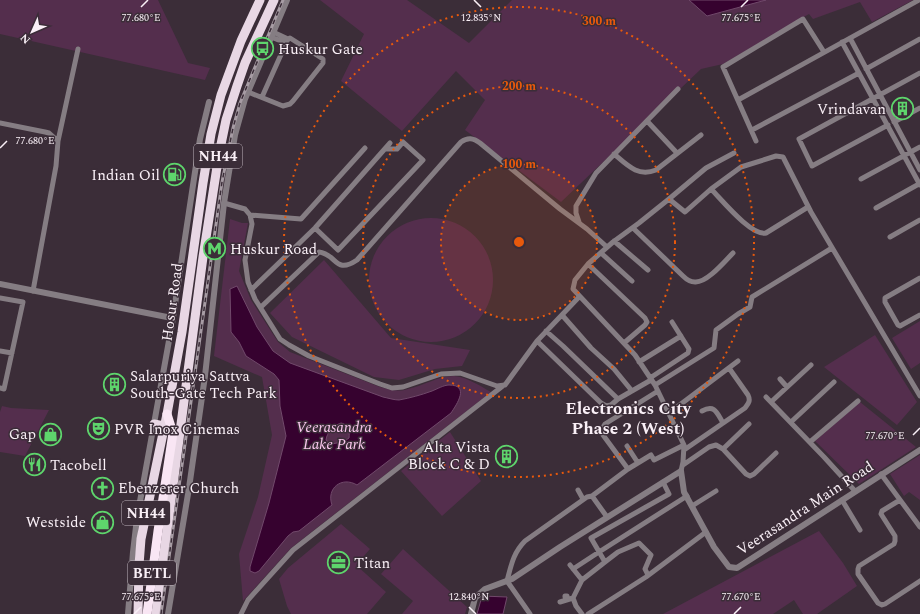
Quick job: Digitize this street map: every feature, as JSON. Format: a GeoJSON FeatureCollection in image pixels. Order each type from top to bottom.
{"type":"FeatureCollection","features":[{"type":"Feature","properties":{"kind":"highway","name":"Hosur Road"},"geometry":{"type":"LineString","coordinates":[[138,614],[141,538],[167,414],[184,319],[202,183],[211,134],[214,103],[260,0]]}},
{"type":"Feature","properties":{"kind":"highway","name":"Hosur Road"},"geometry":{"type":"LineString","coordinates":[[156,614],[219,154],[226,120],[245,63],[274,0]]}},
{"type":"Feature","properties":{"kind":"highway"},"geometry":{"type":"LineString","coordinates":[[184,319],[195,321]]}},
{"type":"Feature","properties":{"kind":"highway","name":"BETL"},"geometry":{"type":"LineString","coordinates":[[147,614],[173,433],[167,414]]}},
{"type":"Feature","properties":{"kind":"highway"},"geometry":{"type":"LineString","coordinates":[[154,424],[164,426]]}},
{"type":"Feature","properties":{"kind":"street"},"geometry":{"type":"LineString","coordinates":[[168,614],[189,488],[205,376],[224,203],[235,135],[248,92],[287,0]]}},
{"type":"Feature","properties":{"kind":"street"},"geometry":{"type":"LineString","coordinates":[[738,100],[919,0]]}},
{"type":"Feature","properties":{"kind":"street"},"geometry":{"type":"LineString","coordinates":[[756,141],[723,67],[803,19],[824,52]]}},
{"type":"Feature","properties":{"kind":"street"},"geometry":{"type":"LineString","coordinates":[[272,34],[287,41]]}},
{"type":"Feature","properties":{"kind":"street"},"geometry":{"type":"LineString","coordinates":[[248,92],[262,98],[282,106],[290,104],[323,63],[323,59],[290,38],[287,41],[262,98]]}},
{"type":"Feature","properties":{"kind":"street"},"geometry":{"type":"LineString","coordinates":[[850,38],[920,170]]}},
{"type":"Feature","properties":{"kind":"street"},"geometry":{"type":"LineString","coordinates":[[866,69],[920,39]]}},
{"type":"Feature","properties":{"kind":"street"},"geometry":{"type":"LineString","coordinates":[[842,42],[920,185],[876,208]]}},
{"type":"Feature","properties":{"kind":"street"},"geometry":{"type":"LineString","coordinates":[[33,291],[56,166],[58,141],[78,49]]}},
{"type":"Feature","properties":{"kind":"street"},"geometry":{"type":"LineString","coordinates":[[752,130],[859,73]]}},
{"type":"Feature","properties":{"kind":"street"},"geometry":{"type":"LineString","coordinates":[[888,125],[812,166],[799,139],[920,73]]}},
{"type":"Feature","properties":{"kind":"street"},"geometry":{"type":"LineString","coordinates":[[579,222],[576,213],[576,206],[596,173],[678,89]]}},
{"type":"Feature","properties":{"kind":"street"},"geometry":{"type":"LineString","coordinates":[[128,614],[135,531],[172,318],[200,139],[214,103]]}},
{"type":"Feature","properties":{"kind":"street"},"geometry":{"type":"LineString","coordinates":[[894,122],[920,108]]}},
{"type":"Feature","properties":{"kind":"street"},"geometry":{"type":"LineString","coordinates":[[647,121],[677,153]]}},
{"type":"Feature","properties":{"kind":"street"},"geometry":{"type":"LineString","coordinates":[[0,123],[49,133],[58,141]]}},
{"type":"Feature","properties":{"kind":"street"},"geometry":{"type":"LineString","coordinates":[[614,154],[628,166],[643,173],[650,172],[656,170],[701,135]]}},
{"type":"Feature","properties":{"kind":"street"},"geometry":{"type":"LineString","coordinates":[[261,307],[319,252],[325,252],[342,266],[349,266],[357,260],[461,142],[471,138],[480,143],[560,209],[579,222],[607,247]]}},
{"type":"Feature","properties":{"kind":"street"},"geometry":{"type":"LineString","coordinates":[[315,228],[338,250],[423,160],[403,142],[397,149],[385,149]]}},
{"type":"Feature","properties":{"kind":"street"},"geometry":{"type":"LineString","coordinates":[[251,290],[315,228],[390,143]]}},
{"type":"Feature","properties":{"kind":"street"},"geometry":{"type":"LineString","coordinates":[[861,179],[920,147]]}},
{"type":"Feature","properties":{"kind":"street"},"geometry":{"type":"LineString","coordinates":[[250,215],[301,219],[365,148]]}},
{"type":"Feature","properties":{"kind":"street"},"geometry":{"type":"LineString","coordinates":[[241,614],[248,600],[293,550],[505,385],[537,341],[579,296],[573,289],[575,280],[588,264],[614,241],[633,228],[706,168],[734,153]]}},
{"type":"Feature","properties":{"kind":"street"},"geometry":{"type":"LineString","coordinates":[[669,199],[685,212],[741,167],[776,156],[782,157],[808,207],[918,388],[920,396]]}},
{"type":"Feature","properties":{"kind":"street"},"geometry":{"type":"LineString","coordinates":[[712,189],[746,224],[761,234],[766,233],[808,207]]}},
{"type":"Feature","properties":{"kind":"street"},"geometry":{"type":"LineString","coordinates":[[224,203],[245,209],[250,215],[252,224],[245,260],[248,282],[255,299],[268,321],[280,339],[289,345],[308,356],[392,388],[403,387],[441,374],[460,372],[497,386],[505,385]]}},
{"type":"Feature","properties":{"kind":"street"},"geometry":{"type":"LineString","coordinates":[[890,237],[920,220]]}},
{"type":"Feature","properties":{"kind":"street"},"geometry":{"type":"LineString","coordinates":[[633,228],[689,281],[695,282],[712,274],[733,253]]}},
{"type":"Feature","properties":{"kind":"street"},"geometry":{"type":"LineString","coordinates":[[614,241],[648,270]]}},
{"type":"Feature","properties":{"kind":"street"},"geometry":{"type":"LineString","coordinates":[[655,385],[714,348],[716,330],[750,307],[752,297],[832,248]]}},
{"type":"Feature","properties":{"kind":"street"},"geometry":{"type":"LineString","coordinates":[[601,252],[632,281]]}},
{"type":"Feature","properties":{"kind":"street"},"geometry":{"type":"LineString","coordinates":[[588,264],[644,318],[646,322],[645,325],[624,343]]}},
{"type":"Feature","properties":{"kind":"street"},"geometry":{"type":"LineString","coordinates":[[920,278],[885,298],[884,302],[900,326],[920,315]]}},
{"type":"Feature","properties":{"kind":"street"},"geometry":{"type":"LineString","coordinates":[[0,284],[172,318]]}},
{"type":"Feature","properties":{"kind":"street","name":"Veerasandra Main Road"},"geometry":{"type":"LineString","coordinates":[[579,296],[624,343],[655,385],[684,448],[682,468],[684,492],[714,547],[729,567],[737,568],[920,450]]}},
{"type":"Feature","properties":{"kind":"street"},"geometry":{"type":"LineString","coordinates":[[0,298],[23,302],[12,353],[2,388]]}},
{"type":"Feature","properties":{"kind":"street"},"geometry":{"type":"LineString","coordinates":[[562,315],[590,348],[614,369],[632,391]]}},
{"type":"Feature","properties":{"kind":"street"},"geometry":{"type":"LineString","coordinates":[[537,341],[601,403],[608,406],[688,354],[689,349],[672,322]]}},
{"type":"Feature","properties":{"kind":"street"},"geometry":{"type":"LineString","coordinates":[[546,331],[618,399]]}},
{"type":"Feature","properties":{"kind":"street"},"geometry":{"type":"LineString","coordinates":[[639,362],[681,336]]}},
{"type":"Feature","properties":{"kind":"street"},"geometry":{"type":"LineString","coordinates":[[0,351],[12,353]]}},
{"type":"Feature","properties":{"kind":"street"},"geometry":{"type":"LineString","coordinates":[[669,413],[738,360]]}},
{"type":"Feature","properties":{"kind":"street"},"geometry":{"type":"LineString","coordinates":[[771,402],[811,365]]}},
{"type":"Feature","properties":{"kind":"street"},"geometry":{"type":"LineString","coordinates":[[530,614],[507,581],[512,560],[519,547],[524,541],[583,499],[592,496],[628,469],[651,455],[654,460],[684,448],[745,408],[750,399],[729,368]]}},
{"type":"Feature","properties":{"kind":"street"},"geometry":{"type":"LineString","coordinates":[[780,379],[787,387]]}},
{"type":"Feature","properties":{"kind":"street"},"geometry":{"type":"LineString","coordinates":[[791,422],[834,382]]}},
{"type":"Feature","properties":{"kind":"street"},"geometry":{"type":"LineString","coordinates":[[628,469],[603,435],[602,429],[605,424],[658,391]]}},
{"type":"Feature","properties":{"kind":"street"},"geometry":{"type":"LineString","coordinates":[[766,397],[855,491]]}},
{"type":"Feature","properties":{"kind":"street"},"geometry":{"type":"LineString","coordinates":[[810,442],[858,401]]}},
{"type":"Feature","properties":{"kind":"street"},"geometry":{"type":"LineString","coordinates":[[702,411],[711,408],[724,423]]}},
{"type":"Feature","properties":{"kind":"street"},"geometry":{"type":"LineString","coordinates":[[723,449],[749,424]]}},
{"type":"Feature","properties":{"kind":"street"},"geometry":{"type":"LineString","coordinates":[[470,614],[475,598],[485,589],[512,579],[663,482],[712,446],[716,445],[723,449],[746,474],[750,476],[776,453]]}},
{"type":"Feature","properties":{"kind":"street"},"geometry":{"type":"LineString","coordinates":[[627,446],[638,463]]}},
{"type":"Feature","properties":{"kind":"street"},"geometry":{"type":"LineString","coordinates":[[881,474],[920,527]]}},
{"type":"Feature","properties":{"kind":"street"},"geometry":{"type":"LineString","coordinates":[[605,562],[591,538],[669,494],[663,482]]}},
{"type":"Feature","properties":{"kind":"street"},"geometry":{"type":"LineString","coordinates":[[578,490],[583,499]]}},
{"type":"Feature","properties":{"kind":"street"},"geometry":{"type":"LineString","coordinates":[[692,506],[716,491]]}},
{"type":"Feature","properties":{"kind":"street"},"geometry":{"type":"LineString","coordinates":[[592,496],[607,517]]}},
{"type":"Feature","properties":{"kind":"street"},"geometry":{"type":"LineString","coordinates":[[582,580],[572,567],[599,552],[687,496]]}},
{"type":"Feature","properties":{"kind":"street"},"geometry":{"type":"LineString","coordinates":[[842,500],[860,530]]}},
{"type":"Feature","properties":{"kind":"street"},"geometry":{"type":"LineString","coordinates":[[900,500],[882,511],[881,514],[895,536],[896,541],[894,544],[859,566],[858,574],[878,603],[882,605],[919,584]]}},
{"type":"Feature","properties":{"kind":"street"},"geometry":{"type":"LineString","coordinates":[[588,614],[648,575],[706,532]]}},
{"type":"Feature","properties":{"kind":"street"},"geometry":{"type":"LineString","coordinates":[[560,602],[573,598],[582,580],[618,552],[639,542],[651,555],[645,569],[648,575]]}},
{"type":"Feature","properties":{"kind":"street"},"geometry":{"type":"LineString","coordinates":[[573,598],[576,606],[582,614]]}},
{"type":"Feature","properties":{"kind":"green space"},"geometry":{"type":"Polygon","coordinates":[[[0,0],[158,0],[188,63],[210,68],[205,80],[0,34],[0,0]]]}},
{"type":"Feature","properties":{"kind":"green space"},"geometry":{"type":"Polygon","coordinates":[[[320,0],[407,0],[469,43],[512,0],[689,0],[707,16],[766,0],[913,0],[872,22],[860,2],[813,19],[809,14],[723,64],[701,69],[561,202],[465,130],[485,100],[456,71],[402,131],[341,81],[364,34],[320,0]]]}},
{"type":"Feature","properties":{"kind":"green space"},"geometry":{"type":"Polygon","coordinates":[[[431,218],[455,222],[466,228],[475,236],[483,245],[489,256],[493,280],[489,304],[483,315],[475,324],[466,332],[455,338],[431,342],[407,338],[396,332],[387,324],[379,315],[373,304],[369,280],[373,256],[379,245],[387,236],[396,228],[407,222],[431,218]]]}},
{"type":"Feature","properties":{"kind":"green space","name":"Veerasandra Lake Park"},"geometry":{"type":"Polygon","coordinates":[[[230,219],[242,223],[248,223],[239,271],[251,300],[278,342],[290,352],[391,390],[405,390],[414,388],[448,376],[454,376],[469,380],[491,392],[291,548],[243,601],[239,554],[258,497],[272,435],[262,377],[214,356],[230,219]]]}},
{"type":"Feature","properties":{"kind":"green space"},"geometry":{"type":"Polygon","coordinates":[[[324,260],[391,338],[470,350],[462,366],[435,369],[399,380],[374,377],[292,337],[270,313],[324,260]]]}},
{"type":"Feature","properties":{"kind":"green space"},"geometry":{"type":"Polygon","coordinates":[[[920,321],[920,363],[911,369],[892,338],[920,321]]]}},
{"type":"Feature","properties":{"kind":"green space"},"geometry":{"type":"Polygon","coordinates":[[[875,335],[917,402],[897,425],[824,367],[875,335]]]}},
{"type":"Feature","properties":{"kind":"green space"},"geometry":{"type":"Polygon","coordinates":[[[860,402],[916,447],[859,484],[815,441],[860,402]]]}},
{"type":"Feature","properties":{"kind":"green space"},"geometry":{"type":"Polygon","coordinates":[[[2,406],[11,408],[49,410],[25,456],[0,452],[0,412],[2,406]]]}},
{"type":"Feature","properties":{"kind":"green space"},"geometry":{"type":"Polygon","coordinates":[[[450,432],[481,481],[442,516],[401,471],[450,432]]]}},
{"type":"Feature","properties":{"kind":"green space"},"geometry":{"type":"Polygon","coordinates":[[[920,455],[920,500],[909,492],[904,496],[890,474],[920,455]]]}},
{"type":"Feature","properties":{"kind":"green space"},"geometry":{"type":"Polygon","coordinates":[[[341,524],[370,549],[356,565],[386,592],[367,614],[291,614],[279,579],[288,568],[341,524]]]}},
{"type":"Feature","properties":{"kind":"green space"},"geometry":{"type":"Polygon","coordinates":[[[819,531],[843,563],[857,586],[817,614],[803,614],[794,600],[773,614],[663,614],[819,531]]]}},
{"type":"Feature","properties":{"kind":"green space"},"geometry":{"type":"Polygon","coordinates":[[[403,549],[467,607],[465,614],[402,614],[413,601],[381,574],[403,549]]]}},
{"type":"Feature","properties":{"kind":"shaded area"},"geometry":{"type":"Polygon","coordinates":[[[689,0],[766,0],[707,16],[689,0]]]}},
{"type":"Feature","properties":{"kind":"shaded area","name":"Veerasandra Lake Park"},"geometry":{"type":"Polygon","coordinates":[[[237,286],[257,327],[273,351],[290,363],[395,400],[416,396],[447,385],[455,386],[459,388],[460,391],[459,400],[451,413],[357,485],[346,482],[337,485],[331,493],[332,505],[299,531],[293,532],[288,536],[259,571],[255,573],[250,571],[250,567],[269,503],[286,436],[280,406],[279,380],[274,374],[246,356],[239,342],[231,332],[230,289],[237,286]],[[341,423],[335,426],[329,432],[326,440],[331,444],[343,442],[349,438],[348,428],[341,423]]]}},
{"type":"Feature","properties":{"kind":"shaded area"},"geometry":{"type":"Polygon","coordinates":[[[482,596],[507,597],[503,614],[477,614],[482,596]]]}},
{"type":"Feature","properties":{"kind":"railway"},"geometry":{"type":"LineString","coordinates":[[161,614],[222,182],[233,128],[240,103],[283,0]]}},
{"type":"Feature","properties":{"kind":"place","name":"Huskur Gate"},"geometry":{"type":"Point","coordinates":[262,49]}},
{"type":"Feature","properties":{"kind":"place","name":"Vrindavan"},"geometry":{"type":"Point","coordinates":[902,109]}},
{"type":"Feature","properties":{"kind":"place","name":"Indian Oil"},"geometry":{"type":"Point","coordinates":[175,175]}},
{"type":"Feature","properties":{"kind":"place","name":"Huskur Road"},"geometry":{"type":"Point","coordinates":[215,249]}},
{"type":"Feature","properties":{"kind":"place","name":"Salarpuriya Sattva South-Gate Tech Park"},"geometry":{"type":"Point","coordinates":[115,385]}},
{"type":"Feature","properties":{"kind":"place","name":"PVR Inox Cinemas"},"geometry":{"type":"Point","coordinates":[99,429]}},
{"type":"Feature","properties":{"kind":"place","name":"Gap"},"geometry":{"type":"Point","coordinates":[51,434]}},
{"type":"Feature","properties":{"kind":"place","name":"Alta Vista Block C & D"},"geometry":{"type":"Point","coordinates":[506,456]}},
{"type":"Feature","properties":{"kind":"place","name":"Tacobell"},"geometry":{"type":"Point","coordinates":[35,465]}},
{"type":"Feature","properties":{"kind":"place","name":"Ebenzerer Church"},"geometry":{"type":"Point","coordinates":[102,488]}},
{"type":"Feature","properties":{"kind":"place","name":"Westside"},"geometry":{"type":"Point","coordinates":[102,522]}},
{"type":"Feature","properties":{"kind":"place","name":"Titan"},"geometry":{"type":"Point","coordinates":[338,563]}},
{"type":"Feature","properties":{"kind":"district","name":"Electronics City Phase 2 (West)"},"geometry":{"type":"Point","coordinates":[628,418]}}]}
